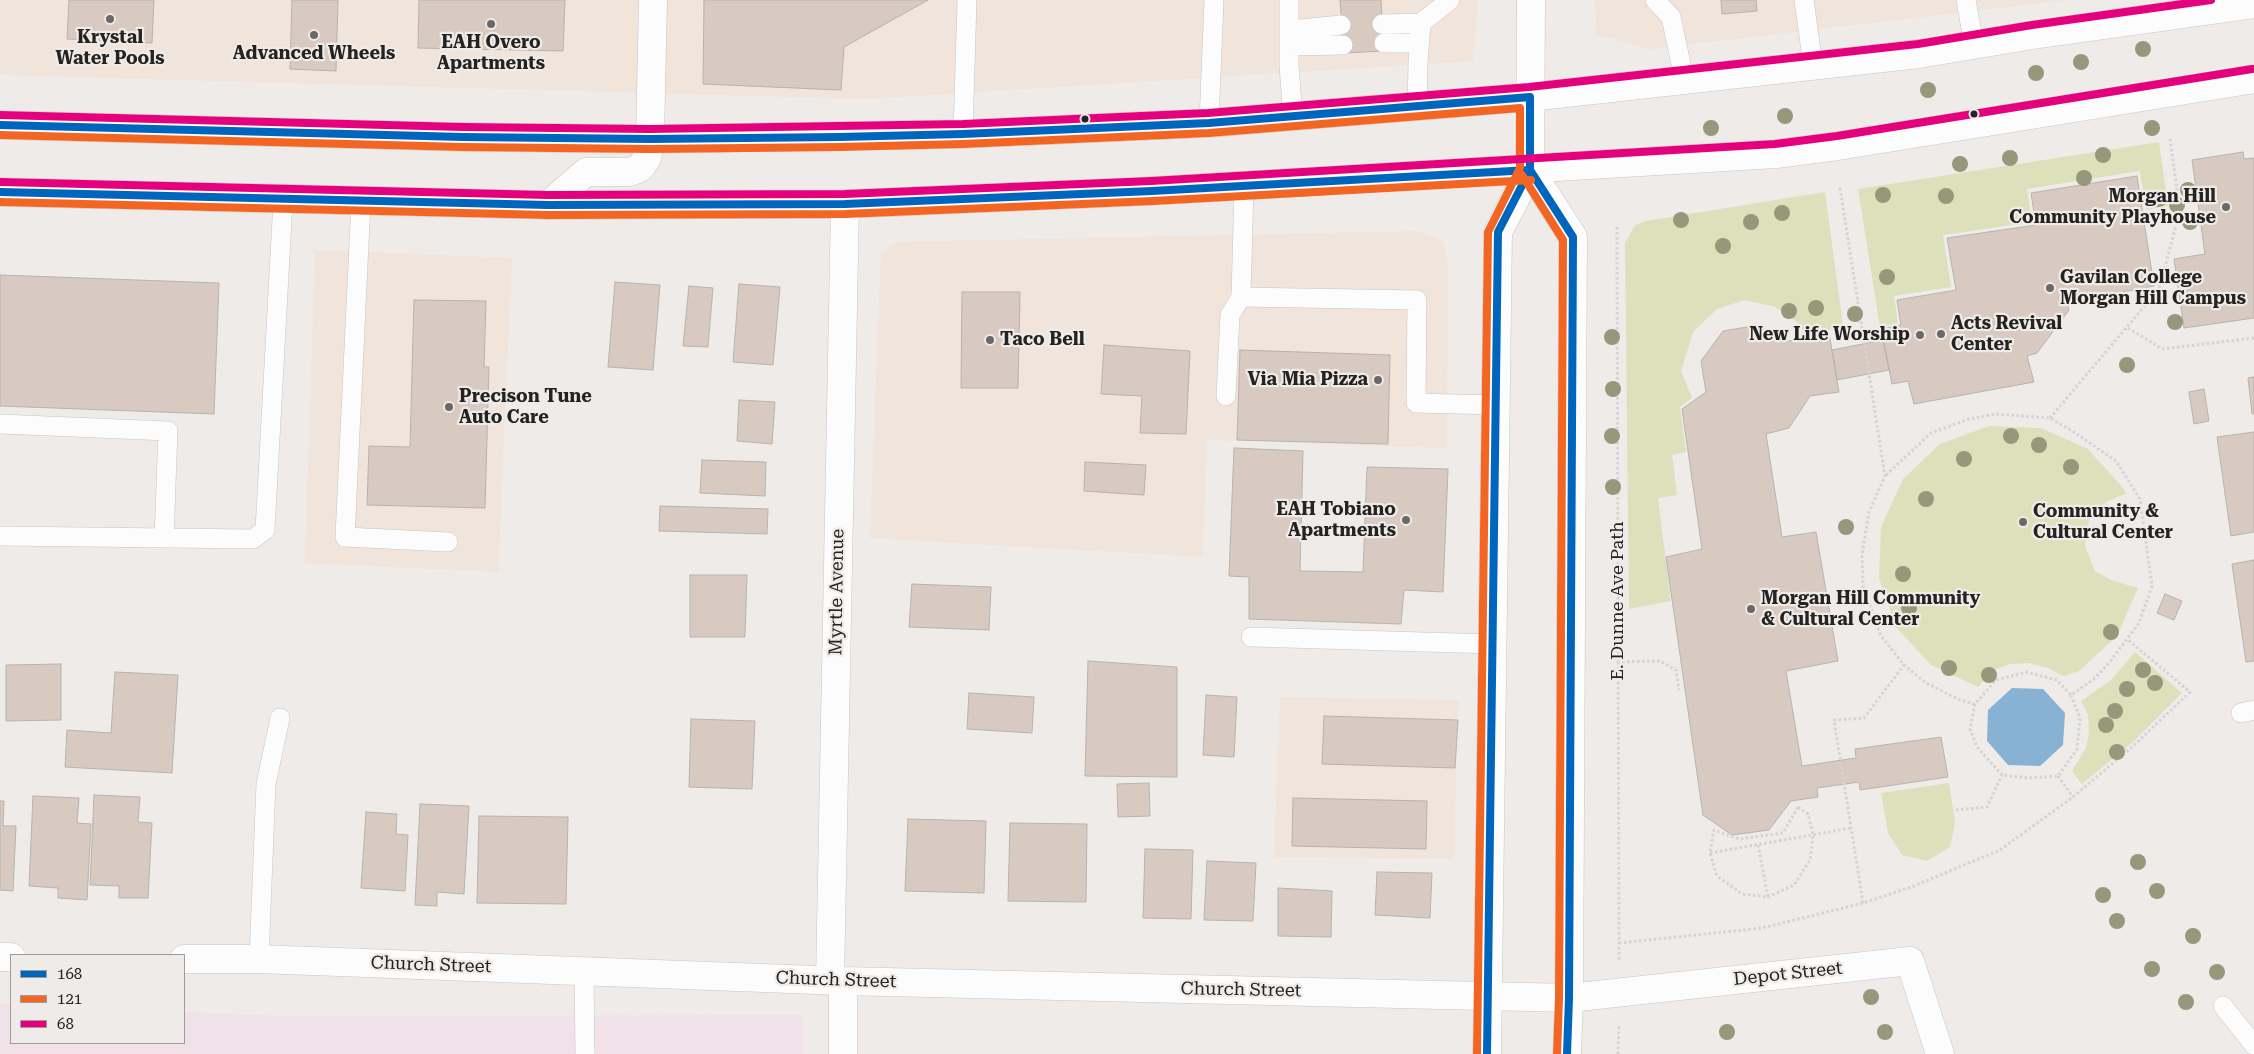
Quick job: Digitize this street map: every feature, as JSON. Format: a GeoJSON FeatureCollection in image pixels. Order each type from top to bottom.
{"type":"FeatureCollection","features":[{"type":"Feature","properties":{"kind":"main road"},"geometry":{"type":"LineString","coordinates":[[548,206],[586,172],[630,172],[640,168],[647,158],[650,139],[653,0]]}},
{"type":"Feature","properties":{"kind":"main road"},"geometry":{"type":"LineString","coordinates":[[1487,1054],[1498,232],[1530,170],[1531,0]]}},
{"type":"Feature","properties":{"kind":"main road"},"geometry":{"type":"LineString","coordinates":[[0,125],[463,137],[650,139],[963,134],[1209,123],[1530,97],[1684,78],[1919,54],[2254,4]]}},
{"type":"Feature","properties":{"kind":"main road"},"geometry":{"type":"LineString","coordinates":[[0,192],[282,201],[548,206],[845,204],[1244,186],[1776,154],[1829,148],[2254,79]]}},
{"type":"Feature","properties":{"kind":"main road"},"geometry":{"type":"LineString","coordinates":[[1530,170],[1573,237],[1570,998],[1567,1054]]}},
{"type":"Feature","properties":{"kind":"main road","name":"Myrtle Avenue"},"geometry":{"type":"LineString","coordinates":[[843,1054],[836,980],[845,204]]}},
{"type":"Feature","properties":{"kind":"main road","name":"Church Street"},"geometry":{"type":"LineString","coordinates":[[185,959],[259,959],[836,980],[1570,998]]}},
{"type":"Feature","properties":{"kind":"main road","name":"Depot Street"},"geometry":{"type":"LineString","coordinates":[[1570,998],[1910,961],[1940,1054]]}},
{"type":"Feature","properties":{"kind":"lane"},"geometry":{"type":"LineString","coordinates":[[963,134],[968,0]]}},
{"type":"Feature","properties":{"kind":"lane"},"geometry":{"type":"LineString","coordinates":[[1209,123],[1214,0]]}},
{"type":"Feature","properties":{"kind":"lane"},"geometry":{"type":"LineString","coordinates":[[1289,0],[1291,38],[1289,66],[1293,117]]}},
{"type":"Feature","properties":{"kind":"lane"},"geometry":{"type":"LineString","coordinates":[[1382,24],[1421,24],[1450,0]]}},
{"type":"Feature","properties":{"kind":"lane"},"geometry":{"type":"LineString","coordinates":[[1655,0],[1671,17],[1684,78]]}},
{"type":"Feature","properties":{"kind":"lane"},"geometry":{"type":"LineString","coordinates":[[1804,0],[1813,65]]}},
{"type":"Feature","properties":{"kind":"lane"},"geometry":{"type":"LineString","coordinates":[[1966,0],[1974,45]]}},
{"type":"Feature","properties":{"kind":"lane"},"geometry":{"type":"LineString","coordinates":[[1417,107],[1421,24]]}},
{"type":"Feature","properties":{"kind":"lane"},"geometry":{"type":"LineString","coordinates":[[1291,38],[1341,25]]}},
{"type":"Feature","properties":{"kind":"lane"},"geometry":{"type":"LineString","coordinates":[[1291,38],[1344,44]]}},
{"type":"Feature","properties":{"kind":"lane"},"geometry":{"type":"LineString","coordinates":[[1384,43],[1419,43]]}},
{"type":"Feature","properties":{"kind":"lane"},"geometry":{"type":"LineString","coordinates":[[1226,396],[1230,315],[1241,298],[1244,186]]}},
{"type":"Feature","properties":{"kind":"lane"},"geometry":{"type":"LineString","coordinates":[[0,536],[253,539],[265,530],[282,201]]}},
{"type":"Feature","properties":{"kind":"lane"},"geometry":{"type":"LineString","coordinates":[[361,202],[345,537],[448,542]]}},
{"type":"Feature","properties":{"kind":"lane"},"geometry":{"type":"LineString","coordinates":[[1241,298],[1417,300],[1416,403],[1496,404]]}},
{"type":"Feature","properties":{"kind":"lane"},"geometry":{"type":"LineString","coordinates":[[0,424],[168,431],[164,538]]}},
{"type":"Feature","properties":{"kind":"lane"},"geometry":{"type":"LineString","coordinates":[[1251,637],[1493,644]]}},
{"type":"Feature","properties":{"kind":"lane"},"geometry":{"type":"LineString","coordinates":[[259,959],[266,784],[280,718]]}},
{"type":"Feature","properties":{"kind":"lane"},"geometry":{"type":"LineString","coordinates":[[584,971],[585,1054]]}},
{"type":"Feature","properties":{"kind":"lane"},"geometry":{"type":"LineString","coordinates":[[2223,1006],[2254,1045]]}},
{"type":"Feature","properties":{"kind":"path"},"geometry":{"type":"LineString","coordinates":[[2050,418],[2159,289],[2180,211],[2170,140]]}},
{"type":"Feature","properties":{"kind":"path"},"geometry":{"type":"LineString","coordinates":[[1840,188],[1885,476]]}},
{"type":"Feature","properties":{"kind":"path","name":"E. Dunne Ave Path"},"geometry":{"type":"LineString","coordinates":[[1617,227],[1619,968]]}},
{"type":"Feature","properties":{"kind":"path"},"geometry":{"type":"LineString","coordinates":[[2128,328],[2162,349],[2254,338]]}},
{"type":"Feature","properties":{"kind":"path"},"geometry":{"type":"LineString","coordinates":[[1975,704],[1960,700],[1926,683],[1904,665],[1881,636],[1863,586],[1862,555],[1869,512],[1885,476],[1931,434],[1969,419],[1996,414],[2050,418],[2074,432],[2116,461],[2140,499],[2152,586],[2139,623],[2094,679],[2071,695]]}},
{"type":"Feature","properties":{"kind":"path"},"geometry":{"type":"LineString","coordinates":[[1619,943],[1762,928],[1863,904],[1914,886],[2000,850],[2073,797],[2132,747],[2190,692],[2127,639]]}},
{"type":"Feature","properties":{"kind":"path"},"geometry":{"type":"LineString","coordinates":[[1617,662],[1660,662],[1676,670],[1680,690]]}},
{"type":"Feature","properties":{"kind":"path"},"geometry":{"type":"LineString","coordinates":[[1863,904],[1834,720],[1864,718],[1904,665]]}},
{"type":"Feature","properties":{"kind":"path"},"geometry":{"type":"LineString","coordinates":[[2026,672],[2057,680],[2071,695],[2080,718],[2077,749],[2058,776],[2028,778],[2002,775],[1977,747],[1970,729],[1975,704],[1996,680],[2026,672]]}},
{"type":"Feature","properties":{"kind":"path"},"geometry":{"type":"LineString","coordinates":[[1956,810],[1987,807],[2002,775]]}},
{"type":"Feature","properties":{"kind":"path"},"geometry":{"type":"LineString","coordinates":[[2058,776],[2073,797]]}},
{"type":"Feature","properties":{"kind":"path"},"geometry":{"type":"LineString","coordinates":[[1798,807],[1808,814],[1813,835],[1810,860],[1794,885],[1768,897],[1742,894],[1718,876],[1710,854],[1714,830],[1739,839],[1783,832],[1798,807]]}},
{"type":"Feature","properties":{"kind":"path"},"geometry":{"type":"LineString","coordinates":[[1710,854],[1851,828]]}},
{"type":"Feature","properties":{"kind":"path"},"geometry":{"type":"LineString","coordinates":[[1758,845],[1768,897]]}},
{"type":"Feature","properties":{"kind":"path"},"geometry":{"type":"LineString","coordinates":[[1618,1043],[1618,1054]]}},
{"type":"Feature","properties":{"kind":"shaded area"},"geometry":{"type":"Polygon","coordinates":[[[0,0],[1478,0],[1473,61],[865,99],[0,75],[0,0]]]}},
{"type":"Feature","properties":{"kind":"shaded area"},"geometry":{"type":"Polygon","coordinates":[[[1595,0],[2067,0],[1650,49],[1597,35],[1595,0]]]}},
{"type":"Feature","properties":{"kind":"shaded area"},"geometry":{"type":"Polygon","coordinates":[[[1419,231],[1443,242],[1448,265],[1447,448],[1207,440],[1202,557],[870,538],[881,252],[897,242],[1419,231]]]}},
{"type":"Feature","properties":{"kind":"shaded area"},"geometry":{"type":"Polygon","coordinates":[[[315,250],[512,258],[498,572],[305,563],[315,250]]]}},
{"type":"Feature","properties":{"kind":"shaded area"},"geometry":{"type":"Polygon","coordinates":[[[1280,697],[1458,700],[1454,859],[1274,857],[1280,697]]]}},
{"type":"Feature","properties":{"kind":"shaded area"},"geometry":{"type":"Polygon","coordinates":[[[0,1004],[10,1005],[10,1044],[185,1044],[185,1012],[284,1016],[803,1015],[803,1054],[0,1054],[0,1004]]]}},
{"type":"Feature","properties":{"kind":"green space"},"geometry":{"type":"Polygon","coordinates":[[[2159,142],[2168,206],[2146,210],[2140,171],[2027,189],[2032,222],[1943,235],[1951,287],[1894,296],[1898,323],[1880,327],[1858,189],[2159,142]]]}},
{"type":"Feature","properties":{"kind":"green space"},"geometry":{"type":"Polygon","coordinates":[[[1825,192],[1843,326],[1807,336],[1795,320],[1775,307],[1745,300],[1717,309],[1693,332],[1681,371],[1692,398],[1680,407],[1686,452],[1672,455],[1677,495],[1658,498],[1671,601],[1629,609],[1625,243],[1635,225],[1646,221],[1825,192]]]}},
{"type":"Feature","properties":{"kind":"green space"},"geometry":{"type":"Polygon","coordinates":[[[1989,426],[2041,428],[2088,449],[2123,488],[2126,494],[2107,501],[2089,520],[2085,546],[2095,571],[2111,580],[2138,588],[2117,636],[2079,671],[2063,676],[2048,668],[2028,663],[2010,664],[1994,670],[1978,687],[1931,665],[1896,627],[1879,578],[1881,527],[1903,479],[1940,444],[1989,426]]]}},
{"type":"Feature","properties":{"kind":"green space"},"geometry":{"type":"Polygon","coordinates":[[[2135,652],[2182,693],[2134,741],[2082,784],[2072,771],[2086,748],[2089,733],[2088,714],[2081,701],[2111,680],[2135,652]]]}},
{"type":"Feature","properties":{"kind":"green space"},"geometry":{"type":"Polygon","coordinates":[[[1949,783],[1955,822],[1950,847],[1927,861],[1902,855],[1888,833],[1881,793],[1949,783]]]}},
{"type":"Feature","properties":{"kind":"water"},"geometry":{"type":"Polygon","coordinates":[[[2012,688],[2043,689],[2065,713],[2063,745],[2040,766],[2008,765],[1987,741],[1988,710],[2012,688]]]}},
{"type":"Feature","properties":{"kind":"building","name":"Krystal Water Pools"},"geometry":{"type":"Polygon","coordinates":[[[69,0],[154,0],[152,43],[67,39],[69,0]]]}},
{"type":"Feature","properties":{"kind":"building","name":"Advanced Wheels"},"geometry":{"type":"Polygon","coordinates":[[[292,0],[338,0],[336,71],[290,69],[292,0]]]}},
{"type":"Feature","properties":{"kind":"building","name":"EAH Overo Apartments"},"geometry":{"type":"Polygon","coordinates":[[[419,0],[565,0],[563,51],[418,48],[419,0]]]}},
{"type":"Feature","properties":{"kind":"building"},"geometry":{"type":"Polygon","coordinates":[[[704,0],[928,0],[844,47],[841,90],[703,84],[704,0]]]}},
{"type":"Feature","properties":{"kind":"building"},"geometry":{"type":"Polygon","coordinates":[[[1340,0],[1381,0],[1384,51],[1344,53],[1340,0]]]}},
{"type":"Feature","properties":{"kind":"building"},"geometry":{"type":"Polygon","coordinates":[[[1721,0],[1756,0],[1757,11],[1722,14],[1721,0]]]}},
{"type":"Feature","properties":{"kind":"building","name":"Morgan Hill Community Playhouse"},"geometry":{"type":"Polygon","coordinates":[[[2243,152],[2244,159],[2254,158],[2254,318],[2184,328],[2174,259],[2205,254],[2192,160],[2243,152]]]}},
{"type":"Feature","properties":{"kind":"building","name":"Gavilan College Morgan Hill Campus"},"geometry":{"type":"Polygon","coordinates":[[[2137,176],[2154,286],[2067,303],[2069,310],[2037,353],[2027,356],[2034,382],[1914,404],[1908,381],[1892,384],[1881,329],[1901,325],[1897,300],[1956,290],[1947,238],[2036,225],[2031,193],[2137,176]]]}},
{"type":"Feature","properties":{"kind":"building"},"geometry":{"type":"Polygon","coordinates":[[[0,275],[219,283],[214,414],[0,406],[0,275]]]}},
{"type":"Feature","properties":{"kind":"building"},"geometry":{"type":"Polygon","coordinates":[[[615,282],[660,285],[653,370],[608,367],[615,282]]]}},
{"type":"Feature","properties":{"kind":"building"},"geometry":{"type":"Polygon","coordinates":[[[739,284],[780,287],[773,365],[733,362],[739,284]]]}},
{"type":"Feature","properties":{"kind":"building"},"geometry":{"type":"Polygon","coordinates":[[[689,286],[713,288],[708,347],[683,346],[689,286]]]}},
{"type":"Feature","properties":{"kind":"building","name":"Taco Bell"},"geometry":{"type":"Polygon","coordinates":[[[962,292],[1020,292],[1018,388],[961,388],[962,292]]]}},
{"type":"Feature","properties":{"kind":"building","name":"Precison Tune Auto Care"},"geometry":{"type":"Polygon","coordinates":[[[414,300],[486,301],[484,367],[489,367],[485,508],[367,505],[369,446],[410,447],[414,300]]]}},
{"type":"Feature","properties":{"kind":"building","name":"Morgan Hill Community & Cultural Center"},"geometry":{"type":"Polygon","coordinates":[[[1759,325],[1784,342],[1829,333],[1839,392],[1810,396],[1789,428],[1766,434],[1782,537],[1816,532],[1838,661],[1786,671],[1802,766],[1856,758],[1855,749],[1941,737],[1948,777],[1860,790],[1859,782],[1817,788],[1818,797],[1791,801],[1769,830],[1732,835],[1703,815],[1666,557],[1702,549],[1682,409],[1706,392],[1701,361],[1723,331],[1759,325]]]}},
{"type":"Feature","properties":{"kind":"building"},"geometry":{"type":"Polygon","coordinates":[[[1883,340],[1889,370],[1837,380],[1832,350],[1883,340]]]}},
{"type":"Feature","properties":{"kind":"building"},"geometry":{"type":"Polygon","coordinates":[[[1104,345],[1190,351],[1186,434],[1140,433],[1142,396],[1101,394],[1104,345]]]}},
{"type":"Feature","properties":{"kind":"building"},"geometry":{"type":"Polygon","coordinates":[[[1240,350],[1390,355],[1388,444],[1237,440],[1240,350]]]}},
{"type":"Feature","properties":{"kind":"building"},"geometry":{"type":"Polygon","coordinates":[[[2254,377],[2254,414],[2252,414],[2248,378],[2254,377]]]}},
{"type":"Feature","properties":{"kind":"building"},"geometry":{"type":"Polygon","coordinates":[[[2204,389],[2209,421],[2194,424],[2189,392],[2204,389]]]}},
{"type":"Feature","properties":{"kind":"building"},"geometry":{"type":"Polygon","coordinates":[[[739,400],[775,402],[772,444],[737,441],[739,400]]]}},
{"type":"Feature","properties":{"kind":"building"},"geometry":{"type":"Polygon","coordinates":[[[2254,432],[2254,532],[2231,536],[2217,437],[2254,432]]]}},
{"type":"Feature","properties":{"kind":"building","name":"EAH Tobiano Apartments"},"geometry":{"type":"Polygon","coordinates":[[[1234,448],[1303,451],[1300,571],[1363,572],[1367,467],[1448,469],[1443,592],[1404,590],[1401,624],[1249,619],[1249,577],[1229,576],[1234,448]]]}},
{"type":"Feature","properties":{"kind":"building"},"geometry":{"type":"Polygon","coordinates":[[[702,460],[766,462],[765,496],[700,493],[702,460]]]}},
{"type":"Feature","properties":{"kind":"building"},"geometry":{"type":"Polygon","coordinates":[[[1085,462],[1146,465],[1144,495],[1084,491],[1085,462]]]}},
{"type":"Feature","properties":{"kind":"building"},"geometry":{"type":"Polygon","coordinates":[[[660,506],[768,509],[767,534],[659,531],[660,506]]]}},
{"type":"Feature","properties":{"kind":"building"},"geometry":{"type":"Polygon","coordinates":[[[2254,560],[2254,661],[2246,662],[2232,564],[2254,560]]]}},
{"type":"Feature","properties":{"kind":"building"},"geometry":{"type":"Polygon","coordinates":[[[690,575],[747,575],[745,637],[690,637],[690,575]]]}},
{"type":"Feature","properties":{"kind":"building"},"geometry":{"type":"Polygon","coordinates":[[[912,584],[991,587],[989,630],[909,627],[912,584]]]}},
{"type":"Feature","properties":{"kind":"building"},"geometry":{"type":"Polygon","coordinates":[[[2165,594],[2182,601],[2174,620],[2157,613],[2165,594]]]}},
{"type":"Feature","properties":{"kind":"building"},"geometry":{"type":"Polygon","coordinates":[[[1088,661],[1177,667],[1177,777],[1085,776],[1088,661]]]}},
{"type":"Feature","properties":{"kind":"building"},"geometry":{"type":"Polygon","coordinates":[[[61,664],[61,720],[6,721],[6,665],[61,664]]]}},
{"type":"Feature","properties":{"kind":"building"},"geometry":{"type":"Polygon","coordinates":[[[115,672],[178,675],[172,773],[65,767],[67,730],[111,733],[115,672]]]}},
{"type":"Feature","properties":{"kind":"building"},"geometry":{"type":"Polygon","coordinates":[[[969,693],[1034,697],[1032,733],[967,729],[969,693]]]}},
{"type":"Feature","properties":{"kind":"building"},"geometry":{"type":"Polygon","coordinates":[[[1206,695],[1237,697],[1234,757],[1203,755],[1206,695]]]}},
{"type":"Feature","properties":{"kind":"building"},"geometry":{"type":"Polygon","coordinates":[[[1324,716],[1458,720],[1455,768],[1322,764],[1324,716]]]}},
{"type":"Feature","properties":{"kind":"building"},"geometry":{"type":"Polygon","coordinates":[[[691,719],[755,721],[752,789],[689,787],[691,719]]]}},
{"type":"Feature","properties":{"kind":"building"},"geometry":{"type":"Polygon","coordinates":[[[1149,783],[1150,816],[1118,817],[1117,784],[1149,783]]]}},
{"type":"Feature","properties":{"kind":"building"},"geometry":{"type":"Polygon","coordinates":[[[94,795],[140,797],[138,822],[152,823],[148,898],[119,898],[119,886],[90,885],[94,795]]]}},
{"type":"Feature","properties":{"kind":"building"},"geometry":{"type":"Polygon","coordinates":[[[33,796],[79,798],[77,823],[91,824],[87,900],[58,898],[58,888],[29,886],[33,796]]]}},
{"type":"Feature","properties":{"kind":"building"},"geometry":{"type":"Polygon","coordinates":[[[1293,798],[1427,801],[1426,849],[1292,846],[1293,798]]]}},
{"type":"Feature","properties":{"kind":"building"},"geometry":{"type":"Polygon","coordinates":[[[0,801],[4,801],[3,826],[16,826],[13,891],[0,890],[0,801]]]}},
{"type":"Feature","properties":{"kind":"building"},"geometry":{"type":"Polygon","coordinates":[[[420,804],[469,806],[464,894],[437,892],[437,906],[415,905],[420,804]]]}},
{"type":"Feature","properties":{"kind":"building"},"geometry":{"type":"Polygon","coordinates":[[[366,812],[397,814],[396,834],[408,835],[405,891],[361,888],[366,812]]]}},
{"type":"Feature","properties":{"kind":"building"},"geometry":{"type":"Polygon","coordinates":[[[479,816],[568,817],[566,904],[477,903],[479,816]]]}},
{"type":"Feature","properties":{"kind":"building"},"geometry":{"type":"Polygon","coordinates":[[[908,819],[986,821],[984,893],[905,891],[908,819]]]}},
{"type":"Feature","properties":{"kind":"building"},"geometry":{"type":"Polygon","coordinates":[[[1010,823],[1087,824],[1086,902],[1008,901],[1010,823]]]}},
{"type":"Feature","properties":{"kind":"building"},"geometry":{"type":"Polygon","coordinates":[[[1145,849],[1193,850],[1191,919],[1143,918],[1145,849]]]}},
{"type":"Feature","properties":{"kind":"building"},"geometry":{"type":"Polygon","coordinates":[[[1207,861],[1256,863],[1253,921],[1204,920],[1207,861]]]}},
{"type":"Feature","properties":{"kind":"building"},"geometry":{"type":"Polygon","coordinates":[[[1377,872],[1432,873],[1430,918],[1375,915],[1377,872]]]}},
{"type":"Feature","properties":{"kind":"building"},"geometry":{"type":"Polygon","coordinates":[[[1278,888],[1332,891],[1331,937],[1278,936],[1278,888]]]}},
{"type":"Feature","properties":{"kind":"transit line","name":"68"},"geometry":{"type":"LineString","coordinates":[[0,115],[463,127],[650,129],[963,124],[1208,113],[1529,87],[1918,44],[2032,25],[2211,0]]}},
{"type":"Feature","properties":{"kind":"transit line","name":"68"},"geometry":{"type":"LineString","coordinates":[[0,182],[548,195],[845,194],[1151,181],[1775,144],[1837,136],[2252,69]]}},
{"type":"Feature","properties":{"kind":"transit line","name":"168"},"geometry":{"type":"LineString","coordinates":[[0,125],[463,137],[650,139],[839,137],[963,134],[1209,123],[1530,97],[1530,170],[1498,232],[1487,1054]]}},
{"type":"Feature","properties":{"kind":"transit line","name":"121"},"geometry":{"type":"LineString","coordinates":[[0,135],[463,147],[650,149],[839,147],[963,144],[1209,133],[1520,108],[1520,168],[1488,232],[1477,1054]]}},
{"type":"Feature","properties":{"kind":"transit line","name":"168"},"geometry":{"type":"LineString","coordinates":[[1530,170],[1573,237],[1569,998],[1567,1054]]}},
{"type":"Feature","properties":{"kind":"transit line","name":"168"},"geometry":{"type":"LineString","coordinates":[[0,192],[548,205],[845,204],[1152,191],[1530,170]]}},
{"type":"Feature","properties":{"kind":"transit line","name":"121"},"geometry":{"type":"LineString","coordinates":[[1522,175],[1563,240],[1559,998],[1557,1054]]}},
{"type":"Feature","properties":{"kind":"transit line","name":"121"},"geometry":{"type":"LineString","coordinates":[[0,202],[548,215],[845,214],[1153,201],[1531,180]]}},
{"type":"Feature","properties":{"kind":"place","name":"Krystal Water Pools"},"geometry":{"type":"Point","coordinates":[110,19]}},
{"type":"Feature","properties":{"kind":"place","name":"EAH Overo Apartments"},"geometry":{"type":"Point","coordinates":[491,24]}},
{"type":"Feature","properties":{"kind":"place","name":"Advanced Wheels"},"geometry":{"type":"Point","coordinates":[314,35]}},
{"type":"Feature","properties":{"kind":"place","name":"Morgan Hill Community Playhouse"},"geometry":{"type":"Point","coordinates":[2226,207]}},
{"type":"Feature","properties":{"kind":"place","name":"Gavilan College Morgan Hill Campus"},"geometry":{"type":"Point","coordinates":[2050,288]}},
{"type":"Feature","properties":{"kind":"place","name":"Acts Revival Center"},"geometry":{"type":"Point","coordinates":[1941,334]}},
{"type":"Feature","properties":{"kind":"place","name":"New Life Worship"},"geometry":{"type":"Point","coordinates":[1920,335]}},
{"type":"Feature","properties":{"kind":"place","name":"Taco Bell"},"geometry":{"type":"Point","coordinates":[990,340]}},
{"type":"Feature","properties":{"kind":"place","name":"Via Mia Pizza"},"geometry":{"type":"Point","coordinates":[1378,380]}},
{"type":"Feature","properties":{"kind":"place","name":"Precison Tune Auto Care"},"geometry":{"type":"Point","coordinates":[449,407]}},
{"type":"Feature","properties":{"kind":"place","name":"EAH Tobiano Apartments"},"geometry":{"type":"Point","coordinates":[1406,520]}},
{"type":"Feature","properties":{"kind":"place","name":"Community & Cultural Center"},"geometry":{"type":"Point","coordinates":[2023,522]}},
{"type":"Feature","properties":{"kind":"place","name":"Morgan Hill Community & Cultural Center"},"geometry":{"type":"Point","coordinates":[1751,609]}}]}
